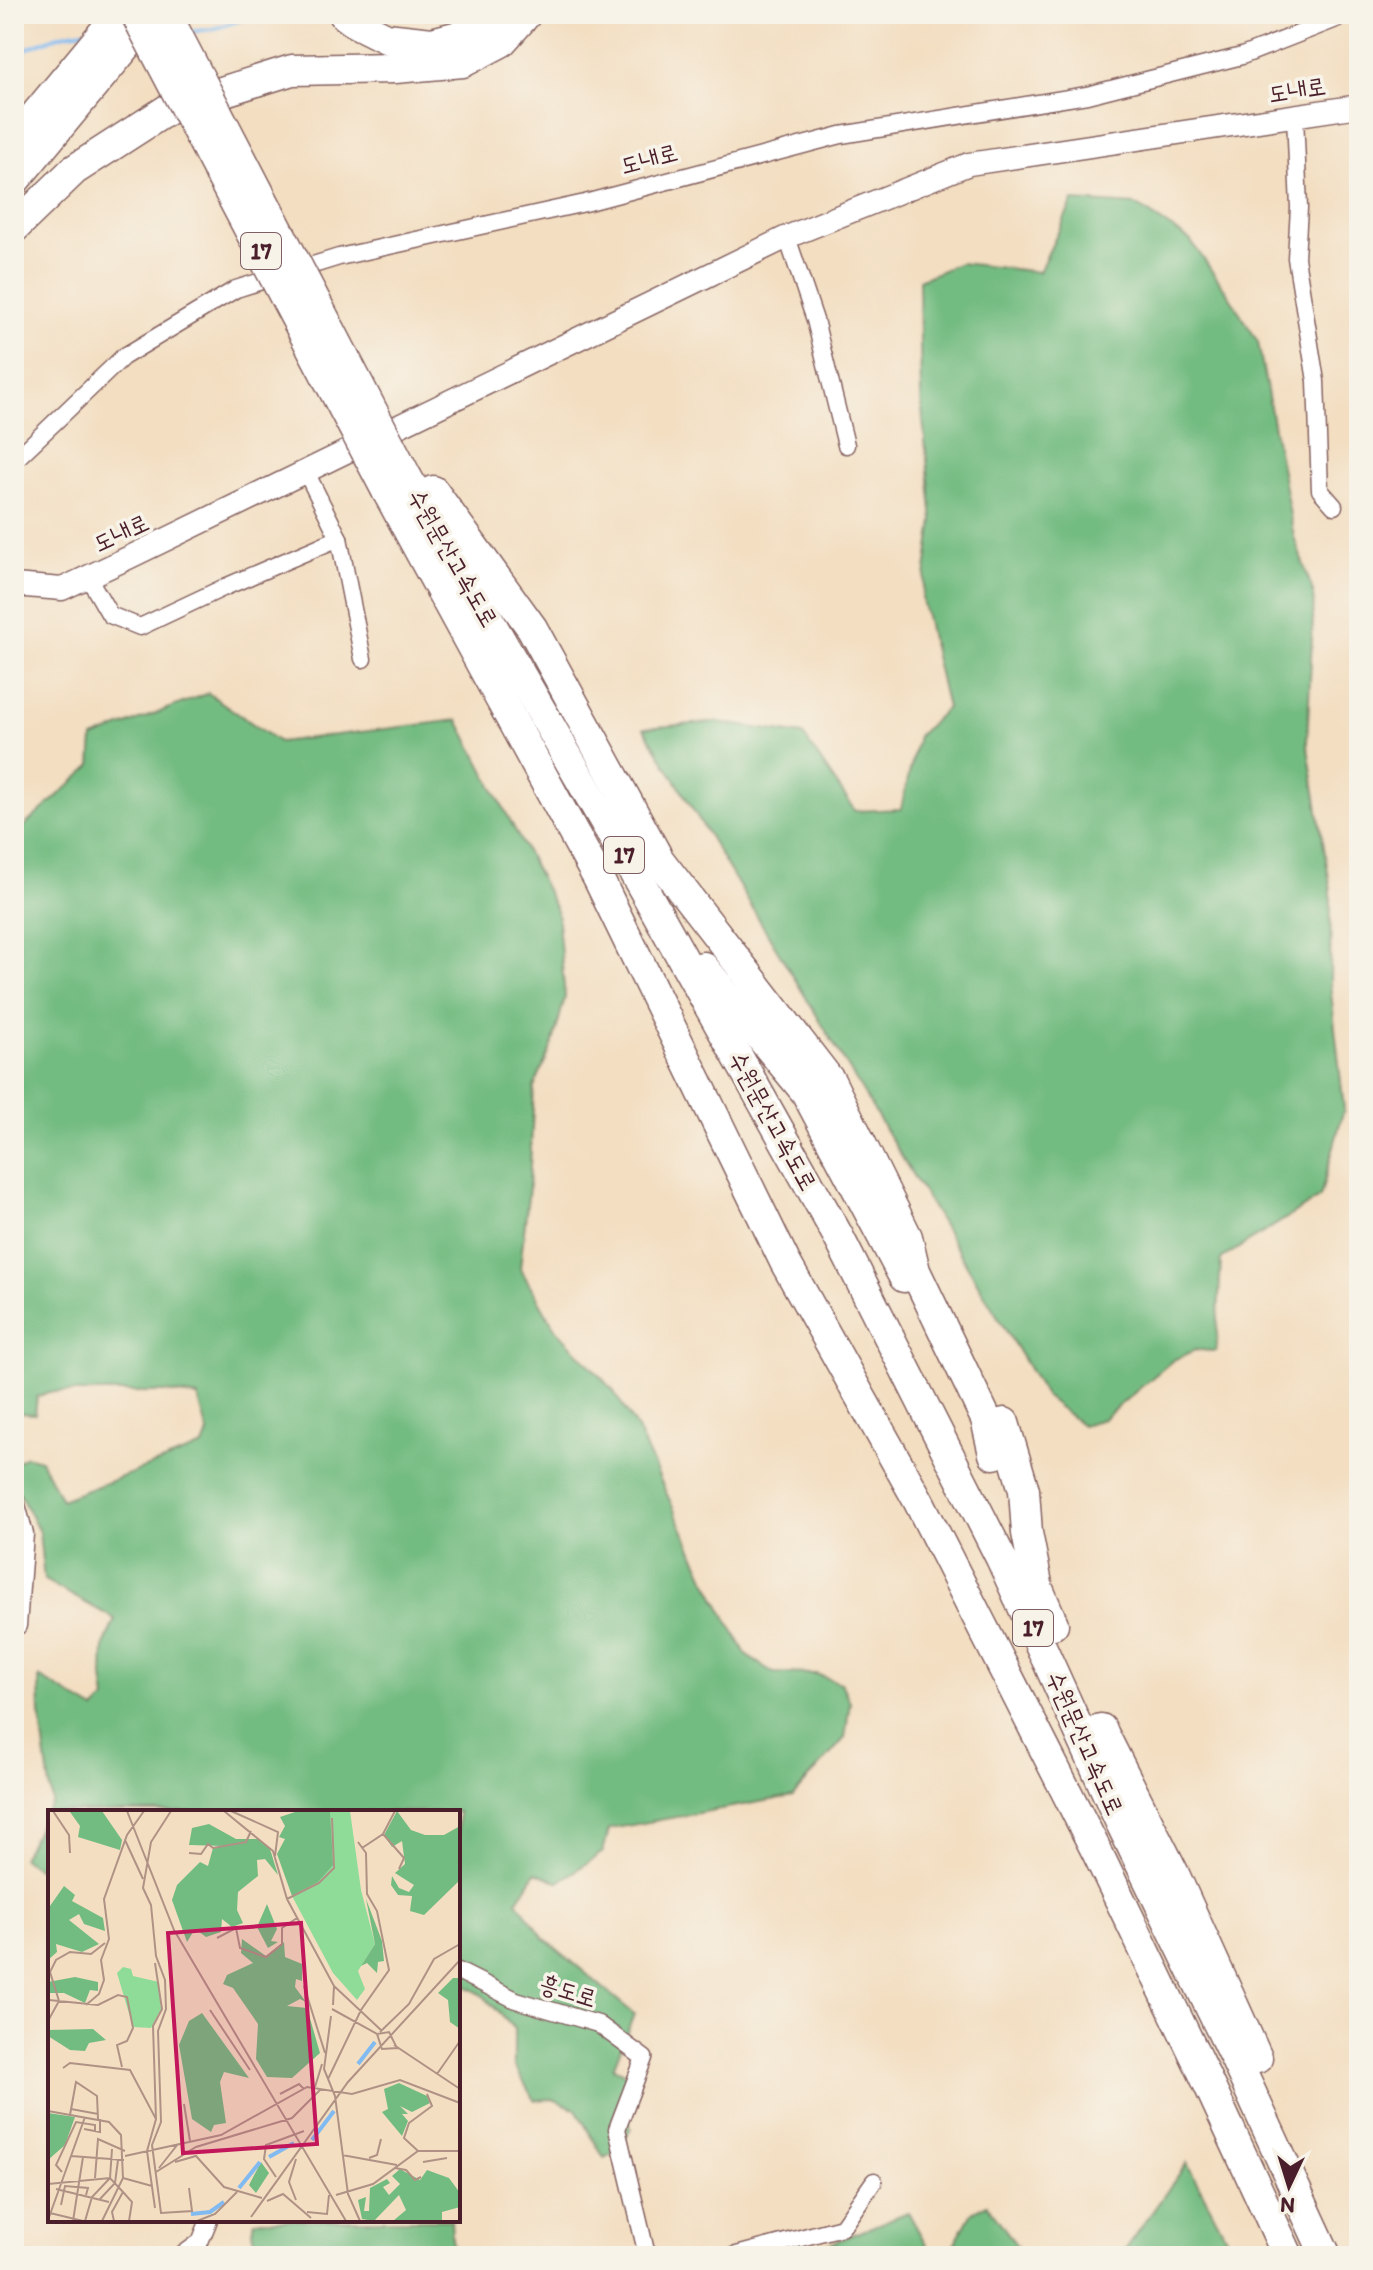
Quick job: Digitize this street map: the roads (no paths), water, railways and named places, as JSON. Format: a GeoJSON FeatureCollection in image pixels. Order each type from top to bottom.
{"type":"FeatureCollection","features":[{"type":"Feature","properties":{"kind":"highway"},"geometry":{"type":"LineString","coordinates":[[14,181],[89,71],[119,14]]}},
{"type":"Feature","properties":{"kind":"highway","name":"수원문산고속도로"},"geometry":{"type":"LineString","coordinates":[[136,14],[642,886],[837,1234],[994,1544],[1121,1823],[1232,2028],[1322,2224],[1326,2256]]}},
{"type":"Feature","properties":{"kind":"highway"},"geometry":{"type":"LineString","coordinates":[[14,141],[153,14]]}},
{"type":"Feature","properties":{"kind":"highway","name":"수원문산고속도로"},"geometry":{"type":"LineString","coordinates":[[166,14],[404,479],[785,1262],[918,1500],[1090,1838],[1288,2256]]}},
{"type":"Feature","properties":{"kind":"highway"},"geometry":{"type":"LineString","coordinates":[[184,14],[404,479],[532,628],[659,860],[830,1081],[907,1237],[933,1271],[981,1361],[998,1404],[1024,1490],[1027,1533],[1038,1589],[1115,1760],[1173,1872],[1232,2028]]}},
{"type":"Feature","properties":{"kind":"highway"},"geometry":{"type":"LineString","coordinates":[[350,18],[386,38],[432,43],[478,31],[496,14]]}},
{"type":"Feature","properties":{"kind":"highway"},"geometry":{"type":"LineString","coordinates":[[14,228],[74,170],[170,108],[292,70],[395,68],[463,62],[501,42],[526,14]]}},
{"type":"Feature","properties":{"kind":"highway"},"geometry":{"type":"LineString","coordinates":[[642,886],[702,966],[806,1092],[994,1454],[986,1419],[915,1271],[907,1237]]}},
{"type":"Feature","properties":{"kind":"highway"},"geometry":{"type":"LineString","coordinates":[[1322,2224],[1344,2256]]}},
{"type":"Feature","properties":{"kind":"street","name":"도내로"},"geometry":{"type":"LineString","coordinates":[[14,461],[123,357],[236,289],[339,257],[585,203],[841,135],[1087,95],[1242,56],[1349,14]]}},
{"type":"Feature","properties":{"kind":"street","name":"도내로"},"geometry":{"type":"LineString","coordinates":[[14,585],[62,589],[787,237],[969,164],[1359,106]]}},
{"type":"Feature","properties":{"kind":"street"},"geometry":{"type":"LineString","coordinates":[[1295,116],[1299,208],[1296,258],[1316,381],[1320,490],[1334,506]]}},
{"type":"Feature","properties":{"kind":"street"},"geometry":{"type":"LineString","coordinates":[[787,237],[815,320],[846,445]]}},
{"type":"Feature","properties":{"kind":"street"},"geometry":{"type":"LineString","coordinates":[[306,472],[339,538],[363,659]]}},
{"type":"Feature","properties":{"kind":"street","name":"도내로"},"geometry":{"type":"LineString","coordinates":[[88,577],[110,615],[140,627],[339,538]]}},
{"type":"Feature","properties":{"kind":"street"},"geometry":{"type":"LineString","coordinates":[[14,1494],[25,1534],[18,1626]]}},
{"type":"Feature","properties":{"kind":"street","name":"흥도로"},"geometry":{"type":"LineString","coordinates":[[460,1972],[516,2000],[598,2024],[644,2058],[617,2129],[646,2251],[652,2256]]}},
{"type":"Feature","properties":{"kind":"street"},"geometry":{"type":"LineString","coordinates":[[733,2256],[842,2227],[874,2181]]}},
{"type":"Feature","properties":{"kind":"street"},"geometry":{"type":"LineString","coordinates":[[181,2256],[200,2242],[208,2222]]}},
{"type":"Feature","properties":{"kind":"waterway"},"geometry":{"type":"LineString","coordinates":[[188,32],[213,29],[259,14]]}},
{"type":"Feature","properties":{"kind":"waterway"},"geometry":{"type":"LineString","coordinates":[[14,54],[61,35],[91,31]]}}]}
